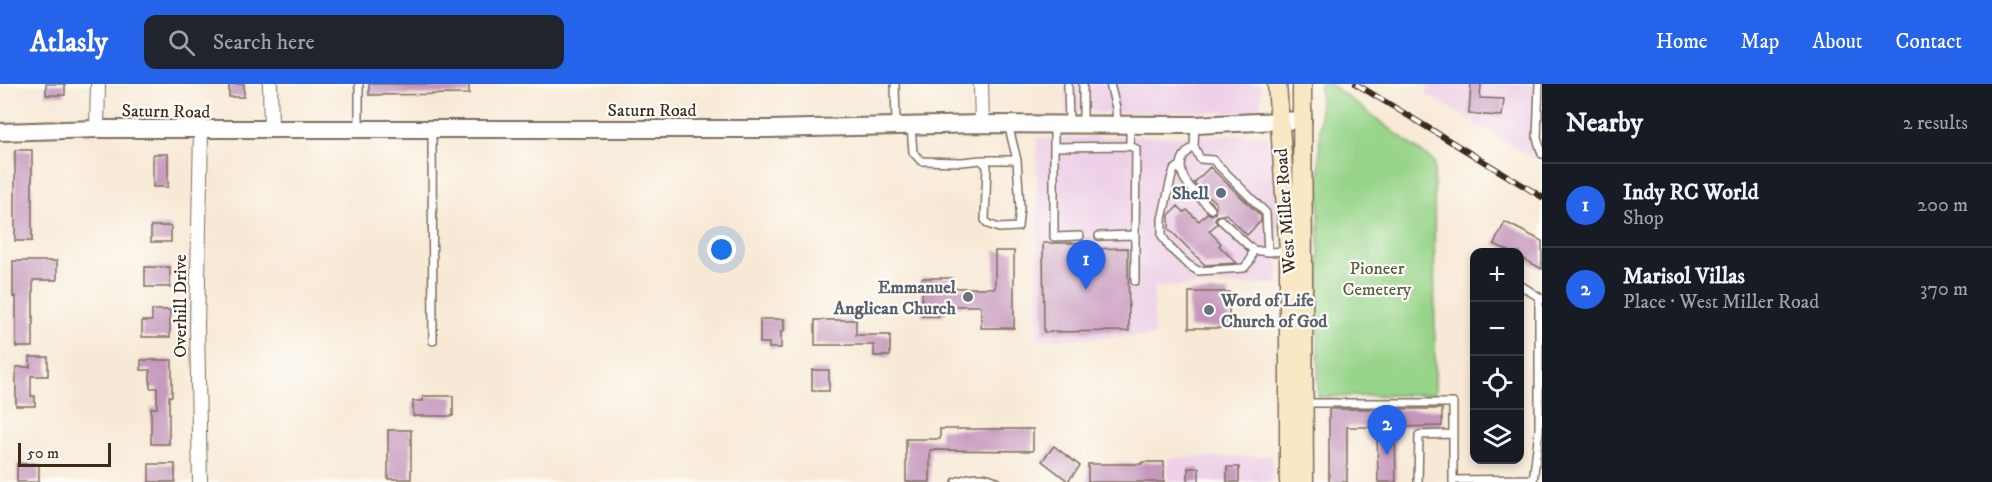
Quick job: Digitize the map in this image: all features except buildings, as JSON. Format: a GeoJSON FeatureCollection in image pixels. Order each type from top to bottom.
{"type":"FeatureCollection","features":[{"type":"Feature","properties":{"kind":"main road","name":"West Miller Road"},"geometry":{"type":"LineString","coordinates":[[1277,84],[1289,251],[1289,482]]}},
{"type":"Feature","properties":{"kind":"main road","name":"West Miller Road"},"geometry":{"type":"LineString","coordinates":[[1302,84],[1304,482]]}},
{"type":"Feature","properties":{"kind":"street"},"geometry":{"type":"LineString","coordinates":[[97,129],[98,84]]}},
{"type":"Feature","properties":{"kind":"street"},"geometry":{"type":"LineString","coordinates":[[270,84],[271,130]]}},
{"type":"Feature","properties":{"kind":"street"},"geometry":{"type":"LineString","coordinates":[[981,84],[982,124]]}},
{"type":"Feature","properties":{"kind":"street","name":"Saturn Road"},"geometry":{"type":"LineString","coordinates":[[0,132],[97,129],[201,131],[904,127],[982,124],[1195,125],[1303,120]]}},
{"type":"Feature","properties":{"kind":"street","name":"Overhill Drive"},"geometry":{"type":"LineString","coordinates":[[200,482],[197,327],[201,131]]}},
{"type":"Feature","properties":{"kind":"lane"},"geometry":{"type":"LineString","coordinates":[[359,84],[359,130]]}},
{"type":"Feature","properties":{"kind":"lane"},"geometry":{"type":"LineString","coordinates":[[895,84],[904,127],[913,152],[921,161],[1017,160]]}},
{"type":"Feature","properties":{"kind":"lane"},"geometry":{"type":"LineString","coordinates":[[1068,84],[1069,125]]}},
{"type":"Feature","properties":{"kind":"lane"},"geometry":{"type":"LineString","coordinates":[[1080,236],[1054,237],[1054,147],[1069,125],[1083,84]]}},
{"type":"Feature","properties":{"kind":"lane"},"geometry":{"type":"LineString","coordinates":[[1110,84],[1130,146]]}},
{"type":"Feature","properties":{"kind":"lane"},"geometry":{"type":"LineString","coordinates":[[1539,84],[1537,138],[1542,154]]}},
{"type":"Feature","properties":{"kind":"lane"},"geometry":{"type":"LineString","coordinates":[[981,160],[987,166],[986,220],[988,225],[999,228],[1018,227],[1020,208],[1017,160],[1008,124]]}},
{"type":"Feature","properties":{"kind":"lane"},"geometry":{"type":"LineString","coordinates":[[1195,125],[1194,146],[1200,159],[1213,160],[1266,213],[1268,252]]}},
{"type":"Feature","properties":{"kind":"lane"},"geometry":{"type":"LineString","coordinates":[[432,130],[434,340]]}},
{"type":"Feature","properties":{"kind":"lane"},"geometry":{"type":"LineString","coordinates":[[1054,147],[1130,146],[1136,149],[1135,281]]}},
{"type":"Feature","properties":{"kind":"lane"},"geometry":{"type":"LineString","coordinates":[[1194,146],[1184,156],[1181,165],[1184,179],[1211,209]]}},
{"type":"Feature","properties":{"kind":"lane"},"geometry":{"type":"LineString","coordinates":[[1181,165],[1174,170],[1170,178],[1162,219],[1162,236],[1170,248],[1186,264],[1198,271],[1244,268],[1250,261],[1253,250]]}},
{"type":"Feature","properties":{"kind":"lane"},"geometry":{"type":"LineString","coordinates":[[1221,220],[1253,250],[1289,251]]}},
{"type":"Feature","properties":{"kind":"lane"},"geometry":{"type":"LineString","coordinates":[[1100,236],[1135,235]]}},
{"type":"Feature","properties":{"kind":"lane"},"geometry":{"type":"LineString","coordinates":[[1304,403],[1454,403],[1453,481],[1533,481],[1539,430],[1541,298],[1524,287]]}},
{"type":"Feature","properties":{"kind":"lane"},"geometry":{"type":"LineString","coordinates":[[1418,482],[1419,435],[1453,434]]}},
{"type":"Feature","properties":{"kind":"lane"},"geometry":{"type":"LineString","coordinates":[[956,482],[970,476],[993,479],[998,482]]}},
{"type":"Feature","properties":{"kind":"shaded area"},"geometry":{"type":"Polygon","coordinates":[[[1065,84],[1261,84],[1261,112],[1065,112],[1065,84]]]}},
{"type":"Feature","properties":{"kind":"shaded area"},"geometry":{"type":"Polygon","coordinates":[[[1428,84],[1536,84],[1534,159],[1427,94],[1428,84]]]}},
{"type":"Feature","properties":{"kind":"shaded area"},"geometry":{"type":"Polygon","coordinates":[[[1263,135],[1278,149],[1278,284],[1154,287],[1154,336],[1038,339],[1037,138],[1263,135]]]}},
{"type":"Feature","properties":{"kind":"shaded area"},"geometry":{"type":"Polygon","coordinates":[[[1273,456],[1272,482],[1168,482],[1168,458],[1273,456]]]}},
{"type":"Feature","properties":{"kind":"green space","name":"Pioneer Cemetery"},"geometry":{"type":"Polygon","coordinates":[[[1320,84],[1330,84],[1434,162],[1435,394],[1318,397],[1320,84]]]}},
{"type":"Feature","properties":{"kind":"railway"},"geometry":{"type":"LineString","coordinates":[[1356,84],[1542,197]]}},
{"type":"Feature","properties":{"kind":"place","name":"Shell"},"geometry":{"type":"Point","coordinates":[1221,193]}},
{"type":"Feature","properties":{"kind":"place","name":"Indy RC World"},"geometry":{"type":"Point","coordinates":[1086,290]}},
{"type":"Feature","properties":{"kind":"place","name":"Emmanuel Anglican Church"},"geometry":{"type":"Point","coordinates":[968,297]}},
{"type":"Feature","properties":{"kind":"place","name":"Word of Life Church of God"},"geometry":{"type":"Point","coordinates":[1209,310]}},
{"type":"Feature","properties":{"kind":"place","name":"Marisol Villas"},"geometry":{"type":"Point","coordinates":[1387,455]}}]}
